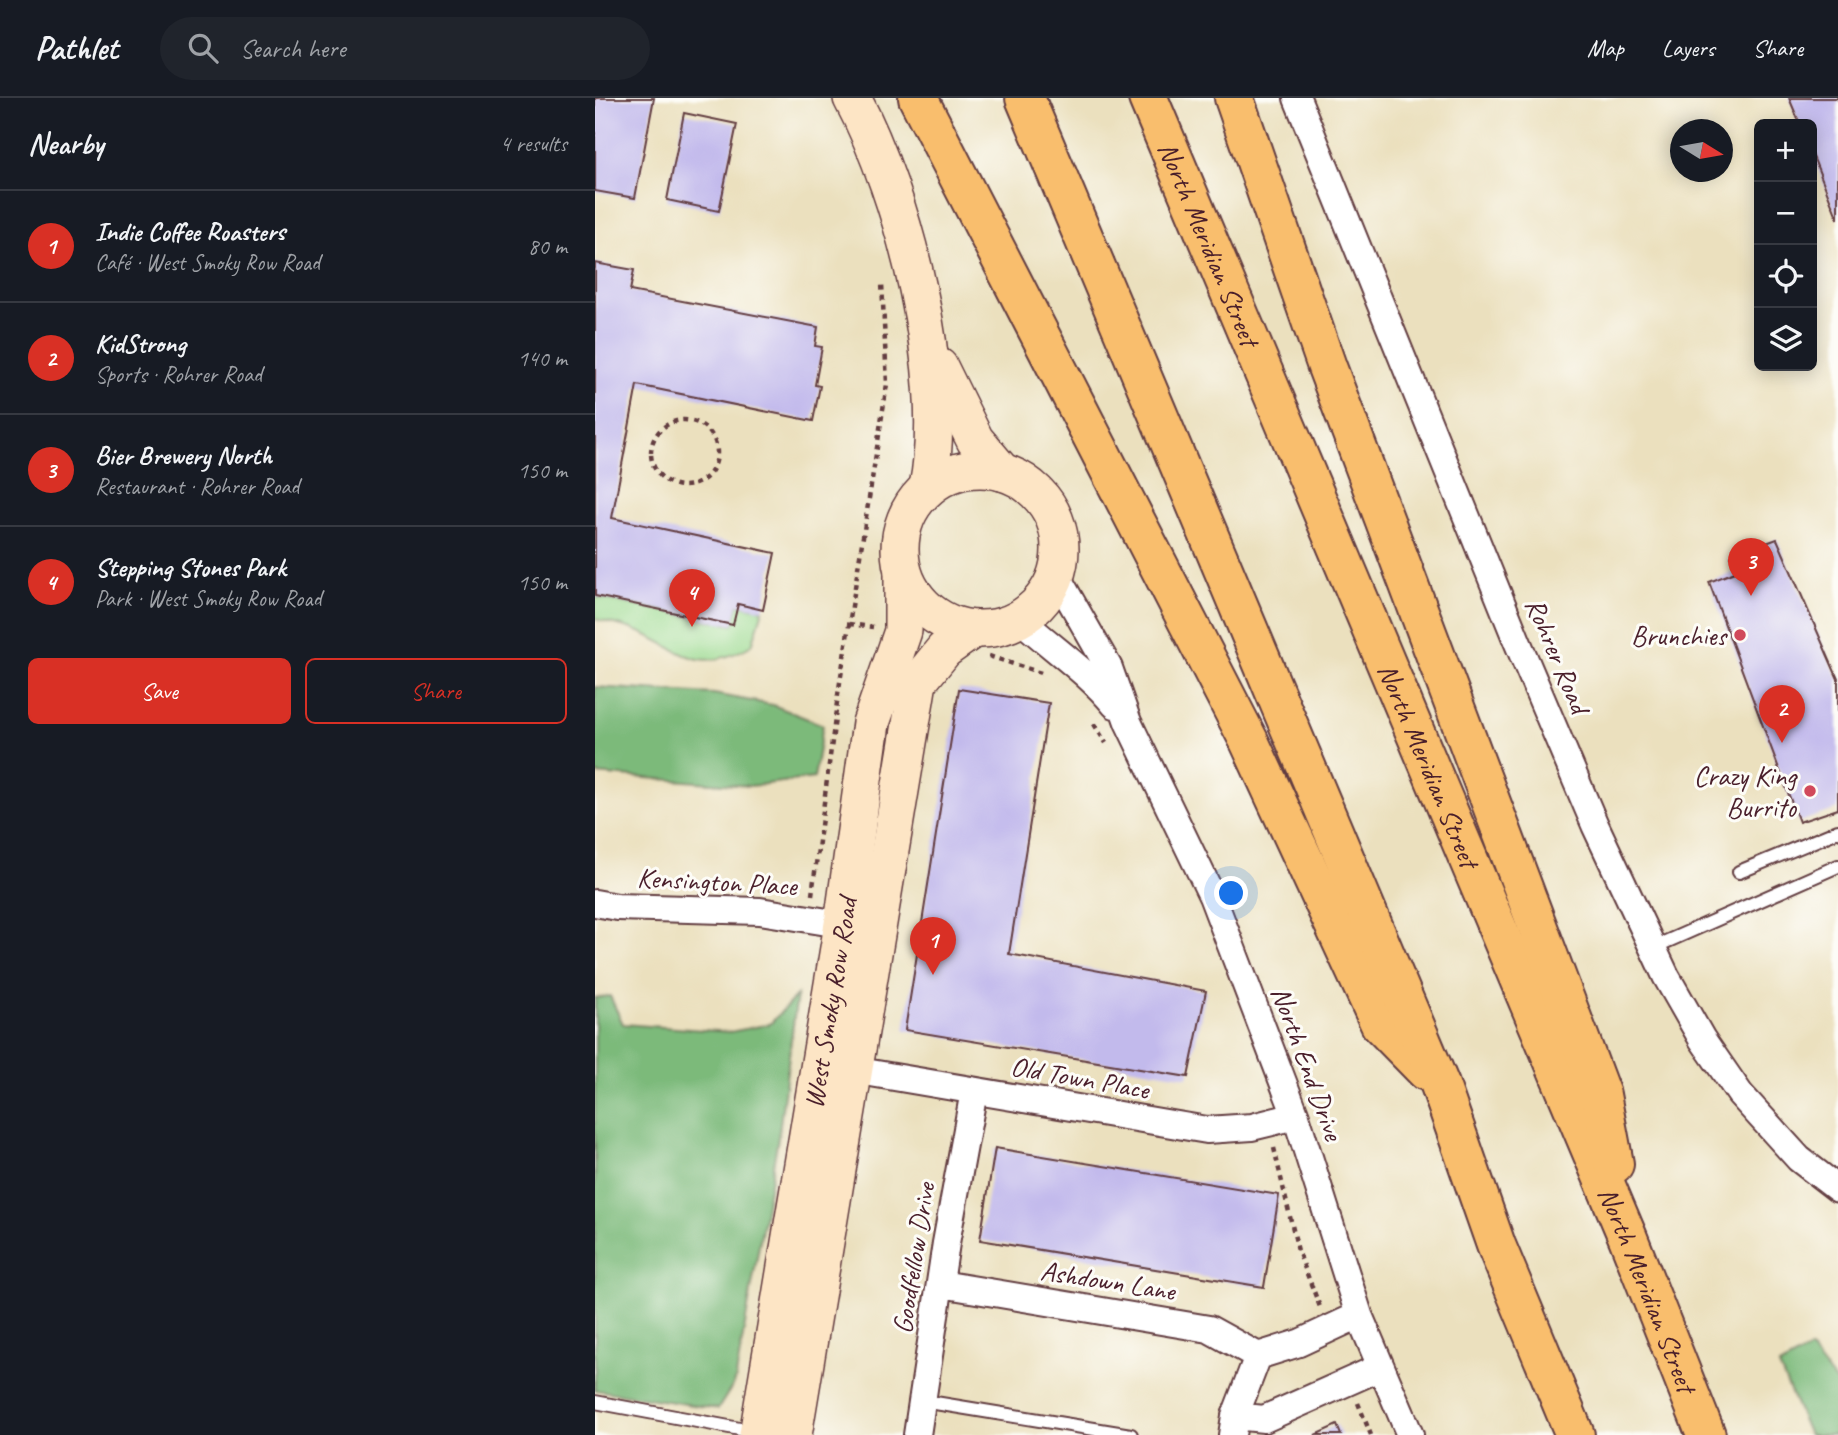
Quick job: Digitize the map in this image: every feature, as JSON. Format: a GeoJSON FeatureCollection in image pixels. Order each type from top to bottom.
{"type":"FeatureCollection","features":[{"type":"Feature","properties":{"kind":"highway"},"geometry":{"type":"LineString","coordinates":[[918,98],[1243,729],[1380,1024],[1440,1085]]}},
{"type":"Feature","properties":{"kind":"highway"},"geometry":{"type":"LineString","coordinates":[[1025,98],[1440,1085],[1496,1245],[1575,1435]]}},
{"type":"Feature","properties":{"kind":"highway","name":"North Meridian Street"},"geometry":{"type":"LineString","coordinates":[[1148,98],[1628,1238],[1706,1435]]}},
{"type":"Feature","properties":{"kind":"highway"},"geometry":{"type":"LineString","coordinates":[[1234,98],[1327,367],[1601,1095],[1628,1238]]}},
{"type":"Feature","properties":{"kind":"street"},"geometry":{"type":"LineString","coordinates":[[852,98],[869,131],[900,214],[925,334],[935,425],[935,454],[928,487]]}},
{"type":"Feature","properties":{"kind":"street","name":"Rohrer Road"},"geometry":{"type":"LineString","coordinates":[[1297,98],[1512,628],[1595,825],[1652,948],[1702,1039],[1740,1094],[1799,1158],[1838,1189]]}},
{"type":"Feature","properties":{"kind":"street"},"geometry":{"type":"LineString","coordinates":[[925,334],[950,396],[975,440],[1002,471]]}},
{"type":"Feature","properties":{"kind":"street"},"geometry":{"type":"LineString","coordinates":[[976,469],[1002,471],[1025,482],[1044,500],[1056,523],[1060,549],[1056,575],[1036,608],[975,643],[929,612],[913,595],[903,573],[899,550],[903,527],[912,505],[928,487],[951,474],[976,469]]}},
{"type":"Feature","properties":{"kind":"street","name":"West Smoky Row Road"},"geometry":{"type":"LineString","coordinates":[[770,1434],[870,723],[903,631],[903,573]]}},
{"type":"Feature","properties":{"kind":"street","name":"North End Drive"},"geometry":{"type":"LineString","coordinates":[[1056,575],[1109,668],[1127,720],[1212,896],[1296,1116],[1359,1315],[1410,1435]]}},
{"type":"Feature","properties":{"kind":"street","name":"North End Drive"},"geometry":{"type":"LineString","coordinates":[[1020,619],[1049,646],[1092,677],[1127,720]]}},
{"type":"Feature","properties":{"kind":"street","name":"West Smoky Row Road"},"geometry":{"type":"LineString","coordinates":[[770,1434],[853,1070],[843,924],[918,682],[944,650],[975,643]]}},
{"type":"Feature","properties":{"kind":"street","name":"Kensington Place"},"geometry":{"type":"LineString","coordinates":[[595,903],[617,907],[743,909],[843,924]]}},
{"type":"Feature","properties":{"kind":"street","name":"Old Town Place"},"geometry":{"type":"LineString","coordinates":[[853,1070],[1207,1130],[1266,1124],[1296,1116]]}},
{"type":"Feature","properties":{"kind":"street","name":"Goodfellow Drive"},"geometry":{"type":"LineString","coordinates":[[917,1435],[974,1091]]}},
{"type":"Feature","properties":{"kind":"street","name":"Ashdown Lane"},"geometry":{"type":"LineString","coordinates":[[941,1284],[1209,1329],[1258,1356]]}},
{"type":"Feature","properties":{"kind":"street"},"geometry":{"type":"LineString","coordinates":[[1233,1425],[1258,1356],[1299,1343],[1359,1315]]}},
{"type":"Feature","properties":{"kind":"street"},"geometry":{"type":"LineString","coordinates":[[1233,1425],[1264,1419],[1381,1367]]}},
{"type":"Feature","properties":{"kind":"lane"},"geometry":{"type":"LineString","coordinates":[[1739,872],[1838,831]]}},
{"type":"Feature","properties":{"kind":"lane"},"geometry":{"type":"LineString","coordinates":[[1652,948],[1838,866]]}},
{"type":"Feature","properties":{"kind":"lane"},"geometry":{"type":"LineString","coordinates":[[923,1401],[1131,1435]]}},
{"type":"Feature","properties":{"kind":"lane"},"geometry":{"type":"LineString","coordinates":[[595,1402],[770,1434]]}},
{"type":"Feature","properties":{"kind":"path"},"geometry":{"type":"LineString","coordinates":[[843,924],[838,695],[887,384],[881,273]]}},
{"type":"Feature","properties":{"kind":"path"},"geometry":{"type":"LineString","coordinates":[[691,420],[710,430],[715,440],[717,461],[712,472],[694,486],[671,484],[655,469],[651,446],[661,428],[671,422],[691,420]]}},
{"type":"Feature","properties":{"kind":"path"},"geometry":{"type":"LineString","coordinates":[[975,643],[990,656],[1050,676]]}},
{"type":"Feature","properties":{"kind":"path"},"geometry":{"type":"LineString","coordinates":[[1093,721],[1109,749]]}},
{"type":"Feature","properties":{"kind":"path"},"geometry":{"type":"LineString","coordinates":[[1266,1124],[1283,1174]]}},
{"type":"Feature","properties":{"kind":"green space"},"geometry":{"type":"Polygon","coordinates":[[[595,597],[733,625],[738,604],[763,610],[752,645],[732,655],[702,659],[677,651],[632,629],[595,619],[595,597]]]}},
{"type":"Feature","properties":{"kind":"green space"},"geometry":{"type":"Polygon","coordinates":[[[595,687],[714,694],[773,705],[823,725],[814,778],[750,786],[595,774],[595,687]]]}},
{"type":"Feature","properties":{"kind":"green space"},"geometry":{"type":"Polygon","coordinates":[[[797,995],[779,1132],[735,1382],[718,1409],[595,1390],[595,998],[610,996],[623,1024],[730,1032],[770,1024],[797,995]]]}},
{"type":"Feature","properties":{"kind":"green space"},"geometry":{"type":"Polygon","coordinates":[[[1810,1349],[1838,1385],[1838,1435],[1809,1435],[1779,1366],[1810,1349]]]}},
{"type":"Feature","properties":{"kind":"building"},"geometry":{"type":"Polygon","coordinates":[[[595,98],[654,98],[635,198],[595,191],[595,98]]]}},
{"type":"Feature","properties":{"kind":"building"},"geometry":{"type":"Polygon","coordinates":[[[1789,98],[1838,98],[1838,219],[1817,166],[1817,119],[1798,119],[1789,98]]]}},
{"type":"Feature","properties":{"kind":"building"},"geometry":{"type":"Polygon","coordinates":[[[684,113],[737,124],[719,211],[667,200],[684,113]]]}},
{"type":"Feature","properties":{"kind":"building"},"geometry":{"type":"Polygon","coordinates":[[[595,263],[634,270],[630,291],[818,327],[815,346],[822,347],[815,385],[820,386],[813,421],[637,385],[612,518],[775,553],[763,610],[738,604],[733,625],[595,596],[595,263]]]}},
{"type":"Feature","properties":{"kind":"building"},"geometry":{"type":"Polygon","coordinates":[[[1777,539],[1838,679],[1838,809],[1799,822],[1709,582],[1735,572],[1731,556],[1777,539]]]}},
{"type":"Feature","properties":{"kind":"building"},"geometry":{"type":"Polygon","coordinates":[[[959,689],[1049,703],[1009,954],[1206,991],[1188,1077],[905,1030],[959,689]]]}},
{"type":"Feature","properties":{"kind":"building"},"geometry":{"type":"Polygon","coordinates":[[[995,1148],[1279,1195],[1264,1287],[980,1240],[995,1148]]]}},
{"type":"Feature","properties":{"kind":"building"},"geometry":{"type":"Polygon","coordinates":[[[1337,1425],[1341,1435],[1315,1435],[1337,1425]]]}},
{"type":"Feature","properties":{"kind":"place","name":"Bier Brewery North"},"geometry":{"type":"Point","coordinates":[1751,596]}},
{"type":"Feature","properties":{"kind":"place","name":"Stepping Stones Park"},"geometry":{"type":"Point","coordinates":[692,627]}},
{"type":"Feature","properties":{"kind":"place","name":"Brunchies"},"geometry":{"type":"Point","coordinates":[1740,635]}},
{"type":"Feature","properties":{"kind":"place","name":"KidStrong"},"geometry":{"type":"Point","coordinates":[1782,743]}},
{"type":"Feature","properties":{"kind":"place","name":"Crazy King Burrito"},"geometry":{"type":"Point","coordinates":[1810,791]}},
{"type":"Feature","properties":{"kind":"place","name":"Indie Coffee Roasters"},"geometry":{"type":"Point","coordinates":[933,975]}}]}
